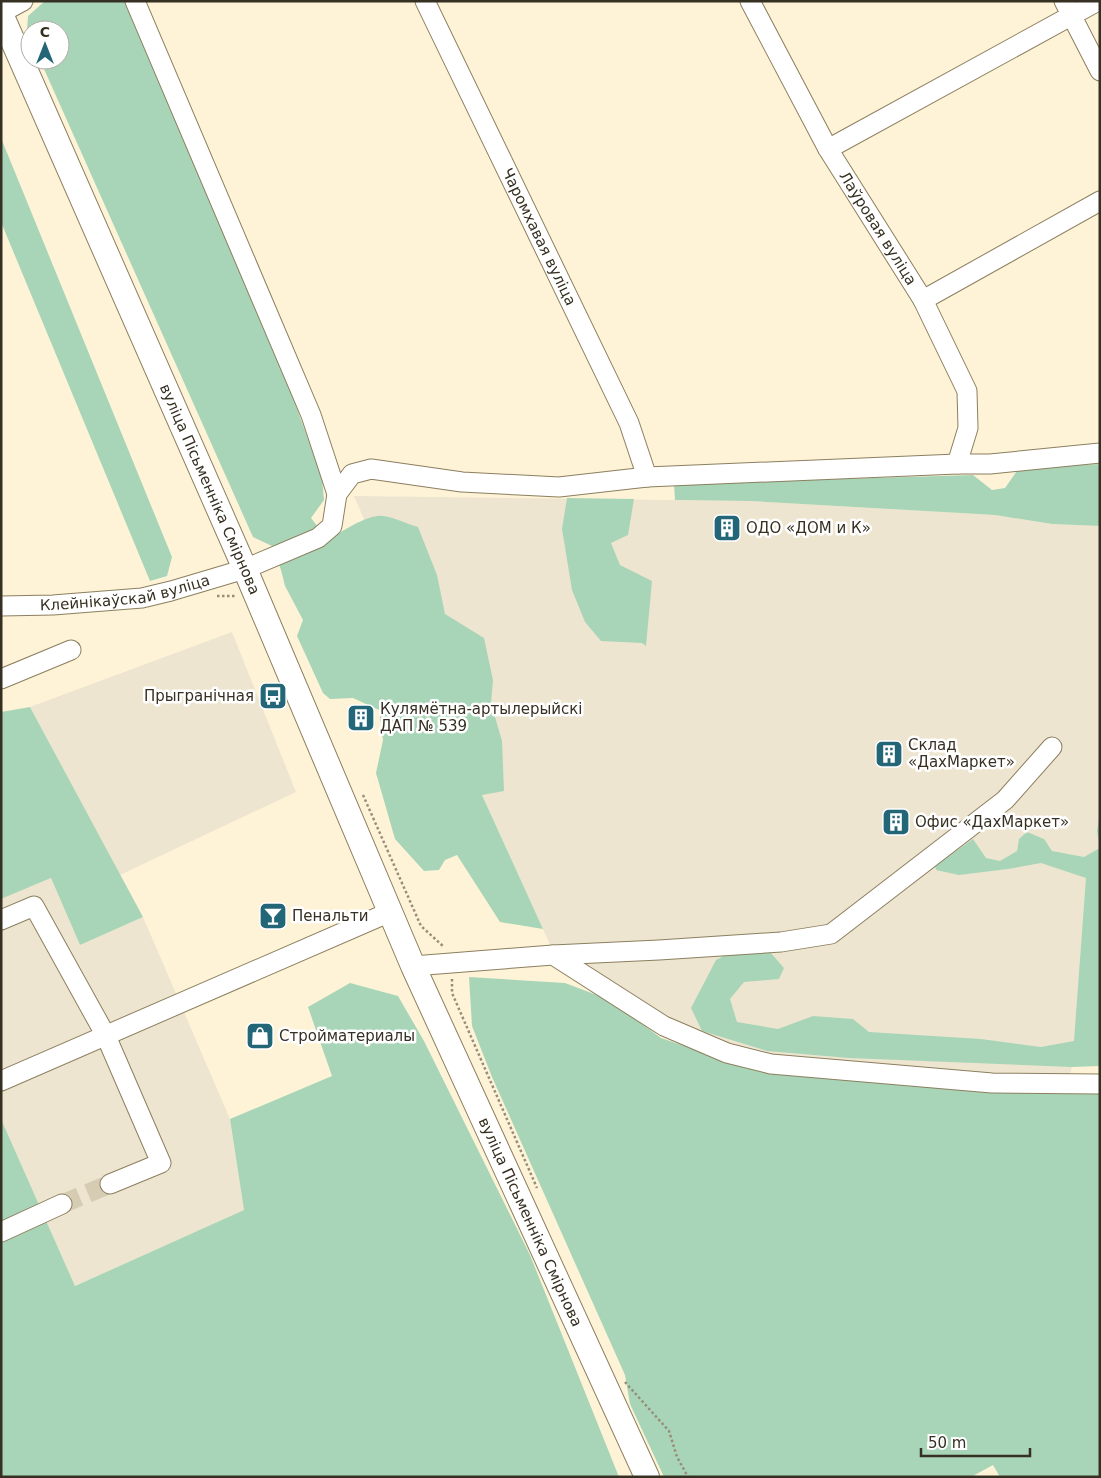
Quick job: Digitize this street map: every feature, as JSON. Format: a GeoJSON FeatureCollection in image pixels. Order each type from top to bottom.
{"type":"FeatureCollection","features":[{"type":"Feature","properties":{"kind":"main road","name":"вуліца Пісьменніка Смірнова"},"geometry":{"type":"LineString","coordinates":[[1,14],[245,569],[413,966],[648,1477]]}},
{"type":"Feature","properties":{"kind":"street"},"geometry":{"type":"LineString","coordinates":[[1,14],[23,1]]}},
{"type":"Feature","properties":{"kind":"street"},"geometry":{"type":"LineString","coordinates":[[135,1],[311,415],[338,494]]}},
{"type":"Feature","properties":{"kind":"street","name":"Чаромхавая вуліца"},"geometry":{"type":"LineString","coordinates":[[425,1],[629,423],[648,477]]}},
{"type":"Feature","properties":{"kind":"street","name":"Лаўровая вуліца"},"geometry":{"type":"LineString","coordinates":[[750,1],[828,149],[923,300],[967,391],[968,428],[958,464]]}},
{"type":"Feature","properties":{"kind":"street"},"geometry":{"type":"LineString","coordinates":[[828,149],[1068,9],[1098,1]]}},
{"type":"Feature","properties":{"kind":"street"},"geometry":{"type":"LineString","coordinates":[[1068,9],[1100,70]]}},
{"type":"Feature","properties":{"kind":"street"},"geometry":{"type":"LineString","coordinates":[[923,300],[1100,201]]}},
{"type":"Feature","properties":{"kind":"street"},"geometry":{"type":"LineString","coordinates":[[338,494],[352,474],[371,469],[462,482],[559,487],[648,477],[990,464],[1100,453]]}},
{"type":"Feature","properties":{"kind":"street","name":"Клейнікаўскай вуліца"},"geometry":{"type":"LineString","coordinates":[[1,606],[53,605],[142,598],[245,569],[318,538],[332,526],[338,494]]}},
{"type":"Feature","properties":{"kind":"street"},"geometry":{"type":"LineString","coordinates":[[1,679],[71,650]]}},
{"type":"Feature","properties":{"kind":"street"},"geometry":{"type":"LineString","coordinates":[[413,966],[553,955],[781,942],[831,934],[1005,800],[1052,747]]}},
{"type":"Feature","properties":{"kind":"street"},"geometry":{"type":"LineString","coordinates":[[1,920],[34,906],[106,1036],[161,1163],[110,1184]]}},
{"type":"Feature","properties":{"kind":"street"},"geometry":{"type":"LineString","coordinates":[[1,1081],[390,912]]}},
{"type":"Feature","properties":{"kind":"street"},"geometry":{"type":"LineString","coordinates":[[553,955],[664,1026],[727,1053],[771,1064],[983,1082],[1100,1084]]}},
{"type":"Feature","properties":{"kind":"street"},"geometry":{"type":"LineString","coordinates":[[1,1232],[62,1204]]}},
{"type":"Feature","properties":{"kind":"path"},"geometry":{"type":"LineString","coordinates":[[362,792],[421,926],[444,946],[452,963],[452,993],[539,1193]]}},
{"type":"Feature","properties":{"kind":"path"},"geometry":{"type":"LineString","coordinates":[[624,1381],[669,1431],[677,1458],[688,1477]]}},
{"type":"Feature","properties":{"kind":"shaded area"},"geometry":{"type":"Polygon","coordinates":[[[354,496],[750,501],[995,515],[1052,524],[1100,526],[1100,879],[1072,1067],[1067,1085],[727,1053],[553,955],[354,496]]]}},
{"type":"Feature","properties":{"kind":"shaded area"},"geometry":{"type":"Polygon","coordinates":[[[232,632],[296,792],[120,875],[30,707],[232,632]]]}},
{"type":"Feature","properties":{"kind":"shaded area"},"geometry":{"type":"Polygon","coordinates":[[[51,878],[80,945],[143,917],[230,1119],[244,1210],[75,1286],[1,1119],[1,899],[51,878]]]}},
{"type":"Feature","properties":{"kind":"green space"},"geometry":{"type":"Polygon","coordinates":[[[45,1],[126,1],[291,392],[322,478],[324,500],[311,518],[328,540],[355,524],[377,516],[392,518],[418,527],[437,575],[445,614],[484,638],[493,680],[491,703],[502,741],[504,791],[482,795],[543,929],[500,922],[457,855],[445,860],[439,870],[424,871],[395,839],[376,773],[383,740],[379,710],[353,698],[330,699],[323,693],[297,636],[303,620],[285,586],[272,546],[253,537],[44,70],[70,70],[70,20],[28,20],[28,16],[45,1]]]}},
{"type":"Feature","properties":{"kind":"green space"},"geometry":{"type":"Polygon","coordinates":[[[1,138],[172,557],[167,576],[150,581],[1,222],[1,138]]]}},
{"type":"Feature","properties":{"kind":"green space"},"geometry":{"type":"Polygon","coordinates":[[[1100,464],[1100,526],[1052,524],[995,515],[750,501],[675,500],[674,484],[973,475],[992,490],[1005,488],[1019,468],[1100,464]]]}},
{"type":"Feature","properties":{"kind":"green space"},"geometry":{"type":"Polygon","coordinates":[[[567,498],[634,499],[628,535],[611,543],[620,565],[652,581],[646,646],[642,643],[601,641],[585,622],[572,590],[562,529],[567,498]]]}},
{"type":"Feature","properties":{"kind":"green space"},"geometry":{"type":"Polygon","coordinates":[[[30,707],[143,917],[80,945],[51,878],[1,899],[1,712],[30,707]]]}},
{"type":"Feature","properties":{"kind":"green space"},"geometry":{"type":"Polygon","coordinates":[[[1100,814],[1100,848],[1097,831],[1100,814]]]}},
{"type":"Feature","properties":{"kind":"green space"},"geometry":{"type":"Polygon","coordinates":[[[1027,832],[1044,839],[1052,851],[1084,857],[1100,848],[1100,1066],[1072,1067],[849,1058],[767,1051],[702,1031],[691,1008],[716,960],[733,951],[770,952],[784,968],[779,979],[744,982],[730,999],[737,1022],[778,1029],[813,1016],[853,1019],[869,1032],[981,1039],[1041,1047],[1074,1041],[1086,878],[1041,863],[959,875],[936,870],[935,866],[973,839],[986,858],[1000,861],[1017,851],[1019,839],[1027,832]]]}},
{"type":"Feature","properties":{"kind":"green space"},"geometry":{"type":"Polygon","coordinates":[[[469,977],[565,983],[610,1000],[661,1038],[750,1068],[990,1093],[1100,1092],[1100,1477],[1000,1477],[993,1465],[971,1477],[664,1477],[630,1404],[625,1375],[492,1077],[472,1026],[469,977]]]}},
{"type":"Feature","properties":{"kind":"green space"},"geometry":{"type":"Polygon","coordinates":[[[350,983],[398,996],[424,1041],[530,1255],[619,1477],[1,1477],[1,1119],[75,1286],[244,1210],[230,1119],[332,1076],[308,1007],[350,983]]]}},
{"type":"Feature","properties":{"kind":"tunnel"},"geometry":{"type":"LineString","coordinates":[[62,1204],[110,1184]]}},
{"type":"Feature","properties":{"kind":"place","name":"ОДО «ДОМ и К»"},"geometry":{"type":"Point","coordinates":[727,528]}},
{"type":"Feature","properties":{"kind":"place","name":"Прыгранічная"},"geometry":{"type":"Point","coordinates":[273,696]}},
{"type":"Feature","properties":{"kind":"place","name":"Кулямётна-артылерыйскі ДАП № 539"},"geometry":{"type":"Point","coordinates":[361,718]}},
{"type":"Feature","properties":{"kind":"place","name":"Склад «ДахМаркет»"},"geometry":{"type":"Point","coordinates":[889,754]}},
{"type":"Feature","properties":{"kind":"place","name":"Офис «ДахМаркет»"},"geometry":{"type":"Point","coordinates":[896,822]}},
{"type":"Feature","properties":{"kind":"place","name":"Пенальти"},"geometry":{"type":"Point","coordinates":[273,916]}},
{"type":"Feature","properties":{"kind":"place","name":"Стройматериалы"},"geometry":{"type":"Point","coordinates":[260,1036]}}]}
